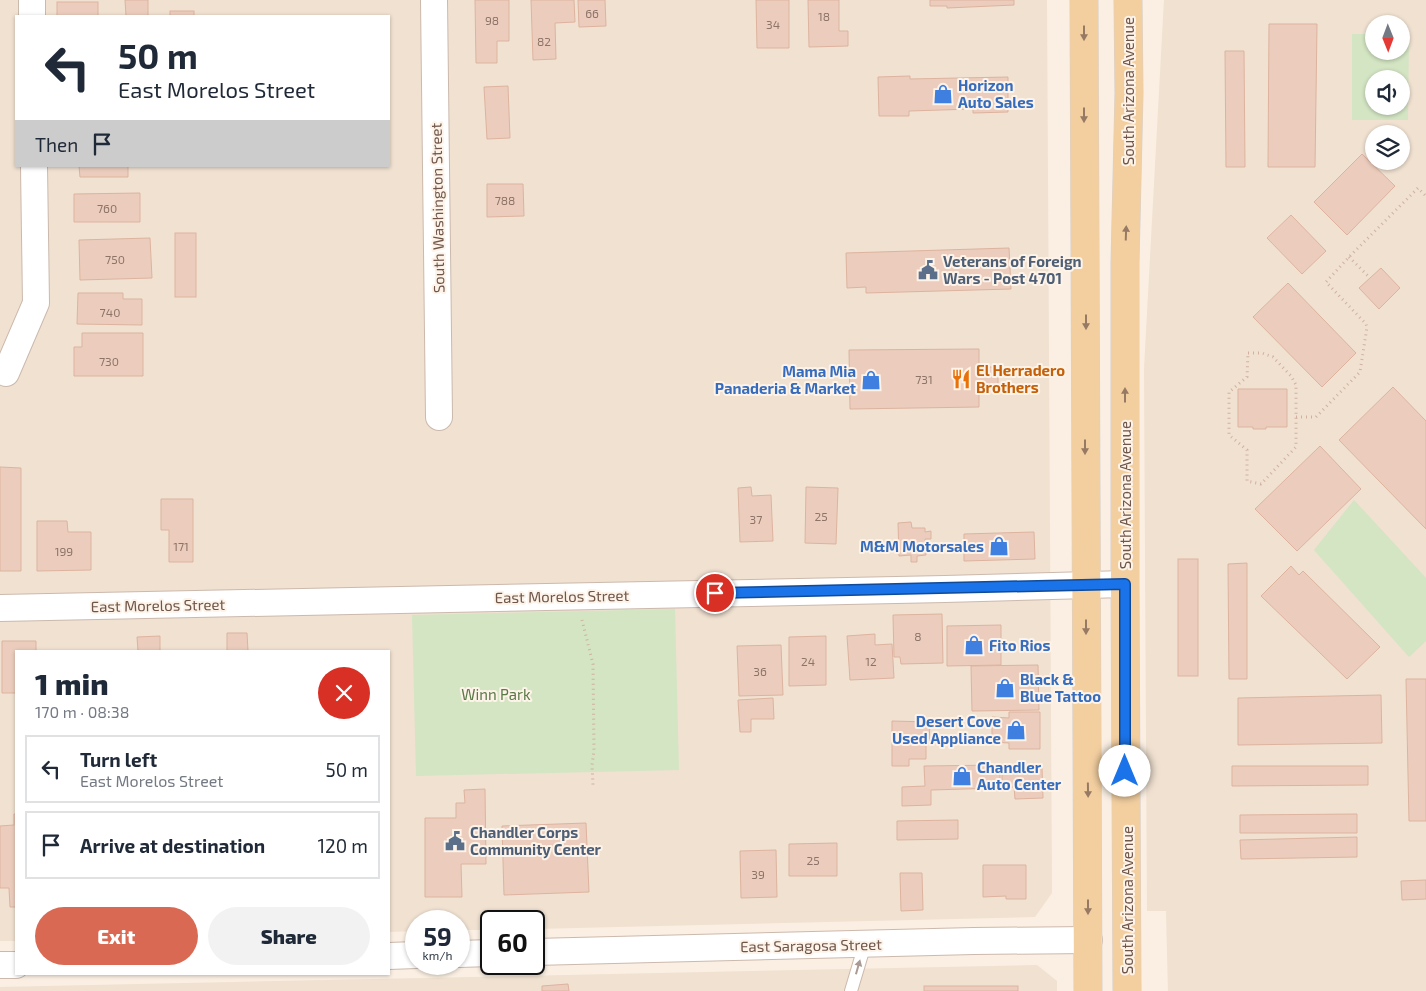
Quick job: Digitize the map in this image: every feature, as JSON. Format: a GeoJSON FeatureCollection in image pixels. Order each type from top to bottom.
{"type":"FeatureCollection","features":[{"type":"Feature","properties":{"kind":"main road"},"geometry":{"type":"LineString","coordinates":[[1084,0],[1088,991]]}},
{"type":"Feature","properties":{"kind":"main road","name":"South Arizona Avenue"},"geometry":{"type":"LineString","coordinates":[[1127,991],[1125,263],[1129,93],[1128,0]]}},
{"type":"Feature","properties":{"kind":"street"},"geometry":{"type":"LineString","coordinates":[[32,0],[32,15]]}},
{"type":"Feature","properties":{"kind":"street","name":"South Washington Street"},"geometry":{"type":"LineString","coordinates":[[434,0],[439,417]]}},
{"type":"Feature","properties":{"kind":"street"},"geometry":{"type":"LineString","coordinates":[[6,373],[36,302],[34,167]]}},
{"type":"Feature","properties":{"kind":"street","name":"East Morelos Street"},"geometry":{"type":"LineString","coordinates":[[0,608],[1125,584]]}},
{"type":"Feature","properties":{"kind":"street","name":"East Saragosa Street"},"geometry":{"type":"LineString","coordinates":[[545,952],[1089,940]]}},
{"type":"Feature","properties":{"kind":"street"},"geometry":{"type":"LineString","coordinates":[[390,956],[405,955]]}},
{"type":"Feature","properties":{"kind":"street"},"geometry":{"type":"LineString","coordinates":[[0,965],[15,965]]}},
{"type":"Feature","properties":{"kind":"lane"},"geometry":{"type":"LineString","coordinates":[[851,991],[865,944]]}},
{"type":"Feature","properties":{"kind":"path"},"geometry":{"type":"LineString","coordinates":[[1296,417],[1316,417],[1360,372],[1366,324],[1326,282],[1418,188],[1426,196]]}},
{"type":"Feature","properties":{"kind":"path"},"geometry":{"type":"LineString","coordinates":[[1349,257],[1368,276]]}},
{"type":"Feature","properties":{"kind":"path"},"geometry":{"type":"LineString","coordinates":[[1248,353],[1267,354],[1273,357],[1291,376],[1296,389],[1296,417],[1296,447],[1260,484],[1247,481],[1247,450],[1229,435],[1228,396],[1231,389],[1247,376],[1248,353]]}},
{"type":"Feature","properties":{"kind":"path"},"geometry":{"type":"LineString","coordinates":[[581,595],[583,627],[593,664],[593,785]]}},
{"type":"Feature","properties":{"kind":"shaded area"},"geometry":{"type":"Polygon","coordinates":[[[0,0],[1047,0],[1052,893],[1035,917],[545,929],[545,910],[480,910],[480,930],[470,930],[470,910],[405,910],[405,931],[390,932],[390,650],[15,650],[15,941],[0,941],[0,0]]]}},
{"type":"Feature","properties":{"kind":"shaded area"},"geometry":{"type":"Polygon","coordinates":[[[1164,0],[1426,0],[1426,991],[1168,991],[1166,911],[1147,911],[1144,369],[1164,0]]]}},
{"type":"Feature","properties":{"kind":"shaded area"},"geometry":{"type":"Polygon","coordinates":[[[1037,965],[1057,981],[1057,991],[0,991],[0,987],[1037,965]]]}},
{"type":"Feature","properties":{"kind":"green space"},"geometry":{"type":"Polygon","coordinates":[[[1352,34],[1365,34],[1365,60],[1409,60],[1409,70],[1365,70],[1365,115],[1408,115],[1408,120],[1352,120],[1352,34]]]}},
{"type":"Feature","properties":{"kind":"green space"},"geometry":{"type":"Polygon","coordinates":[[[1354,500],[1426,578],[1426,641],[1409,657],[1314,550],[1354,500]]]}},
{"type":"Feature","properties":{"kind":"green space","name":"Winn Park"},"geometry":{"type":"Polygon","coordinates":[[[675,609],[679,770],[416,776],[412,615],[675,609]]]}},
{"type":"Feature","properties":{"kind":"building"},"geometry":{"type":"Polygon","coordinates":[[[125,0],[148,0],[148,15],[126,15],[125,0]]]}},
{"type":"Feature","properties":{"kind":"building"},"geometry":{"type":"Polygon","coordinates":[[[475,0],[509,0],[509,41],[497,41],[497,63],[476,63],[475,0]]]}},
{"type":"Feature","properties":{"kind":"building"},"geometry":{"type":"Polygon","coordinates":[[[531,0],[574,0],[575,22],[555,23],[556,59],[533,60],[531,0]]]}},
{"type":"Feature","properties":{"kind":"building"},"geometry":{"type":"Polygon","coordinates":[[[578,0],[605,0],[606,26],[579,27],[578,0]]]}},
{"type":"Feature","properties":{"kind":"building"},"geometry":{"type":"Polygon","coordinates":[[[756,0],[789,0],[789,48],[757,48],[756,0]]]}},
{"type":"Feature","properties":{"kind":"building"},"geometry":{"type":"Polygon","coordinates":[[[808,0],[839,0],[839,31],[848,31],[848,46],[809,47],[808,0]]]}},
{"type":"Feature","properties":{"kind":"building"},"geometry":{"type":"Polygon","coordinates":[[[930,0],[1014,0],[1014,5],[947,8],[947,6],[930,6],[930,0]]]}},
{"type":"Feature","properties":{"kind":"building"},"geometry":{"type":"Polygon","coordinates":[[[57,2],[98,2],[98,15],[57,15],[57,2]]]}},
{"type":"Feature","properties":{"kind":"building"},"geometry":{"type":"Polygon","coordinates":[[[170,11],[194,11],[194,15],[170,15],[170,11]]]}},
{"type":"Feature","properties":{"kind":"building"},"geometry":{"type":"Polygon","coordinates":[[[1269,24],[1317,24],[1315,167],[1268,167],[1269,24]]]}},
{"type":"Feature","properties":{"kind":"building"},"geometry":{"type":"Polygon","coordinates":[[[1225,51],[1244,51],[1245,167],[1226,167],[1225,51]]]}},
{"type":"Feature","properties":{"kind":"building","name":"Horizon Auto Sales"},"geometry":{"type":"Polygon","coordinates":[[[910,76],[910,79],[1008,77],[1008,112],[973,113],[973,109],[909,111],[909,116],[879,116],[878,77],[910,76]]]}},
{"type":"Feature","properties":{"kind":"building"},"geometry":{"type":"Polygon","coordinates":[[[508,86],[510,138],[487,139],[484,87],[508,86]]]}},
{"type":"Feature","properties":{"kind":"building"},"geometry":{"type":"Polygon","coordinates":[[[1362,154],[1365,157],[1365,170],[1378,170],[1395,186],[1347,235],[1314,202],[1362,154]]]}},
{"type":"Feature","properties":{"kind":"building"},"geometry":{"type":"Polygon","coordinates":[[[79,167],[128,167],[128,177],[80,177],[79,167]]]}},
{"type":"Feature","properties":{"kind":"building"},"geometry":{"type":"Polygon","coordinates":[[[487,184],[523,184],[524,216],[487,217],[487,184]]]}},
{"type":"Feature","properties":{"kind":"building"},"geometry":{"type":"Polygon","coordinates":[[[140,193],[140,222],[74,222],[74,194],[140,193]]]}},
{"type":"Feature","properties":{"kind":"building"},"geometry":{"type":"Polygon","coordinates":[[[1291,215],[1326,251],[1302,274],[1267,238],[1291,215]]]}},
{"type":"Feature","properties":{"kind":"building"},"geometry":{"type":"Polygon","coordinates":[[[175,233],[196,233],[196,297],[175,297],[175,233]]]}},
{"type":"Feature","properties":{"kind":"building"},"geometry":{"type":"Polygon","coordinates":[[[150,238],[152,278],[80,280],[79,240],[150,238]]]}},
{"type":"Feature","properties":{"kind":"building","name":"Veterans of Foreign Wars - Post 4701"},"geometry":{"type":"Polygon","coordinates":[[[1009,248],[1011,289],[866,293],[866,287],[847,288],[846,253],[1009,248]]]}},
{"type":"Feature","properties":{"kind":"building"},"geometry":{"type":"Polygon","coordinates":[[[1381,268],[1400,288],[1379,309],[1359,288],[1381,268]]]}},
{"type":"Feature","properties":{"kind":"building"},"geometry":{"type":"Polygon","coordinates":[[[1288,283],[1356,353],[1322,387],[1253,317],[1288,283]]]}},
{"type":"Feature","properties":{"kind":"building"},"geometry":{"type":"Polygon","coordinates":[[[78,293],[123,293],[123,299],[142,299],[142,325],[77,324],[78,293]]]}},
{"type":"Feature","properties":{"kind":"building"},"geometry":{"type":"Polygon","coordinates":[[[82,333],[143,333],[143,376],[74,376],[74,347],[82,347],[82,333]]]}},
{"type":"Feature","properties":{"kind":"building"},"geometry":{"type":"Polygon","coordinates":[[[979,349],[979,367],[998,367],[998,391],[979,391],[979,407],[850,409],[849,350],[979,349]]]}},
{"type":"Feature","properties":{"kind":"building"},"geometry":{"type":"Polygon","coordinates":[[[1393,387],[1426,421],[1426,529],[1339,440],[1393,387]]]}},
{"type":"Feature","properties":{"kind":"building"},"geometry":{"type":"Polygon","coordinates":[[[1238,389],[1287,389],[1287,427],[1253,429],[1253,427],[1238,427],[1238,389]]]}},
{"type":"Feature","properties":{"kind":"building"},"geometry":{"type":"Polygon","coordinates":[[[1320,446],[1361,489],[1297,551],[1255,509],[1320,446]]]}},
{"type":"Feature","properties":{"kind":"building"},"geometry":{"type":"Polygon","coordinates":[[[0,467],[21,468],[21,571],[0,571],[0,467]]]}},
{"type":"Feature","properties":{"kind":"building"},"geometry":{"type":"Polygon","coordinates":[[[751,487],[752,496],[771,495],[773,541],[740,542],[738,488],[751,487]]]}},
{"type":"Feature","properties":{"kind":"building"},"geometry":{"type":"Polygon","coordinates":[[[806,487],[838,488],[836,544],[805,543],[806,487]]]}},
{"type":"Feature","properties":{"kind":"building"},"geometry":{"type":"Polygon","coordinates":[[[161,499],[193,499],[193,562],[169,562],[169,530],[161,530],[161,499]]]}},
{"type":"Feature","properties":{"kind":"building"},"geometry":{"type":"Polygon","coordinates":[[[37,521],[67,521],[68,532],[91,532],[91,570],[37,571],[37,521]]]}},
{"type":"Feature","properties":{"kind":"building"},"geometry":{"type":"Polygon","coordinates":[[[911,522],[912,528],[925,528],[925,532],[931,531],[931,539],[925,539],[926,555],[917,556],[917,562],[911,562],[911,555],[899,556],[898,523],[911,522]]]}},
{"type":"Feature","properties":{"kind":"building","name":"M&M Motorsales"},"geometry":{"type":"Polygon","coordinates":[[[1034,532],[1035,559],[964,561],[964,534],[1034,532]]]}},
{"type":"Feature","properties":{"kind":"building"},"geometry":{"type":"Polygon","coordinates":[[[1178,559],[1198,559],[1198,676],[1178,676],[1178,559]]]}},
{"type":"Feature","properties":{"kind":"building"},"geometry":{"type":"Polygon","coordinates":[[[1247,563],[1247,679],[1229,679],[1228,564],[1247,563]]]}},
{"type":"Feature","properties":{"kind":"building"},"geometry":{"type":"Polygon","coordinates":[[[1291,566],[1299,575],[1303,571],[1380,647],[1347,679],[1261,596],[1291,566]]]}},
{"type":"Feature","properties":{"kind":"building"},"geometry":{"type":"Polygon","coordinates":[[[942,614],[943,663],[901,664],[900,657],[894,657],[893,615],[942,614]]]}},
{"type":"Feature","properties":{"kind":"building","name":"Fito Rios"},"geometry":{"type":"Polygon","coordinates":[[[1001,625],[1001,665],[947,666],[947,626],[1001,625]]]}},
{"type":"Feature","properties":{"kind":"building"},"geometry":{"type":"Polygon","coordinates":[[[227,633],[247,633],[248,650],[227,650],[227,633]]]}},
{"type":"Feature","properties":{"kind":"building"},"geometry":{"type":"Polygon","coordinates":[[[875,634],[875,645],[892,644],[894,678],[850,680],[847,636],[875,634]]]}},
{"type":"Feature","properties":{"kind":"building"},"geometry":{"type":"Polygon","coordinates":[[[160,636],[160,650],[138,650],[137,637],[160,636]]]}},
{"type":"Feature","properties":{"kind":"building"},"geometry":{"type":"Polygon","coordinates":[[[826,636],[826,685],[789,686],[789,637],[826,636]]]}},
{"type":"Feature","properties":{"kind":"building"},"geometry":{"type":"Polygon","coordinates":[[[2,641],[36,641],[36,650],[15,650],[15,693],[2,693],[2,641]]]}},
{"type":"Feature","properties":{"kind":"building"},"geometry":{"type":"Polygon","coordinates":[[[781,645],[783,695],[739,696],[737,646],[781,645]]]}},
{"type":"Feature","properties":{"kind":"building","name":"Black & Blue Tattoo"},"geometry":{"type":"Polygon","coordinates":[[[1038,665],[1039,710],[972,711],[971,666],[1038,665]]]}},
{"type":"Feature","properties":{"kind":"building"},"geometry":{"type":"Polygon","coordinates":[[[1406,679],[1426,679],[1426,821],[1409,821],[1406,679]]]}},
{"type":"Feature","properties":{"kind":"building"},"geometry":{"type":"Polygon","coordinates":[[[1381,695],[1382,743],[1238,745],[1238,698],[1381,695]]]}},
{"type":"Feature","properties":{"kind":"building"},"geometry":{"type":"Polygon","coordinates":[[[773,698],[774,719],[751,719],[751,732],[740,732],[738,700],[773,698]]]}},
{"type":"Feature","properties":{"kind":"building","name":"Desert Cove Used Appliance"},"geometry":{"type":"Polygon","coordinates":[[[1009,712],[1040,712],[1040,749],[1009,749],[1009,743],[992,742],[992,717],[1009,718],[1009,712]]]}},
{"type":"Feature","properties":{"kind":"building"},"geometry":{"type":"Polygon","coordinates":[[[892,721],[930,722],[929,744],[926,744],[926,759],[909,759],[909,766],[892,766],[892,721]]]}},
{"type":"Feature","properties":{"kind":"building","name":"Chandler Auto Center"},"geometry":{"type":"Polygon","coordinates":[[[1000,765],[1000,788],[931,790],[931,805],[902,806],[902,787],[925,786],[924,766],[1000,765]]]}},
{"type":"Feature","properties":{"kind":"building"},"geometry":{"type":"Polygon","coordinates":[[[1232,766],[1368,766],[1368,785],[1232,786],[1232,766]]]}},
{"type":"Feature","properties":{"kind":"building"},"geometry":{"type":"Polygon","coordinates":[[[1042,768],[1043,798],[1015,799],[1014,787],[1002,788],[1002,773],[1012,773],[1012,769],[1042,768]]]}},
{"type":"Feature","properties":{"kind":"building","name":"Chandler Corps Community Center"},"geometry":{"type":"Polygon","coordinates":[[[485,789],[486,864],[461,864],[462,897],[425,897],[425,818],[456,818],[456,803],[465,803],[464,790],[485,789]]]}},
{"type":"Feature","properties":{"kind":"building"},"geometry":{"type":"Polygon","coordinates":[[[15,814],[15,907],[10,907],[9,888],[0,888],[0,826],[14,825],[15,814]]]}},
{"type":"Feature","properties":{"kind":"building"},"geometry":{"type":"Polygon","coordinates":[[[1357,814],[1357,833],[1240,833],[1240,815],[1357,814]]]}},
{"type":"Feature","properties":{"kind":"building"},"geometry":{"type":"Polygon","coordinates":[[[958,820],[958,839],[897,840],[897,821],[958,820]]]}},
{"type":"Feature","properties":{"kind":"building"},"geometry":{"type":"Polygon","coordinates":[[[586,823],[589,892],[504,895],[502,826],[586,823]]]}},
{"type":"Feature","properties":{"kind":"building"},"geometry":{"type":"Polygon","coordinates":[[[1357,837],[1357,857],[1241,859],[1240,840],[1357,837]]]}},
{"type":"Feature","properties":{"kind":"building"},"geometry":{"type":"Polygon","coordinates":[[[837,843],[837,876],[789,876],[789,844],[837,843]]]}},
{"type":"Feature","properties":{"kind":"building"},"geometry":{"type":"Polygon","coordinates":[[[776,850],[777,897],[741,898],[740,851],[776,850]]]}},
{"type":"Feature","properties":{"kind":"building"},"geometry":{"type":"Polygon","coordinates":[[[983,865],[1026,865],[1026,899],[1006,899],[1006,896],[983,897],[983,865]]]}},
{"type":"Feature","properties":{"kind":"building"},"geometry":{"type":"Polygon","coordinates":[[[900,873],[922,873],[923,910],[901,911],[900,873]]]}},
{"type":"Feature","properties":{"kind":"building"},"geometry":{"type":"Polygon","coordinates":[[[1426,880],[1426,899],[1402,900],[1401,881],[1426,880]]]}},
{"type":"Feature","properties":{"kind":"building"},"geometry":{"type":"Polygon","coordinates":[[[568,984],[569,991],[542,991],[542,986],[568,984]]]}},
{"type":"Feature","properties":{"kind":"building"},"geometry":{"type":"Polygon","coordinates":[[[924,986],[1018,986],[1018,991],[924,991],[924,986]]]}},
{"type":"Feature","properties":{"kind":"place","name":"Horizon Auto Sales"},"geometry":{"type":"Point","coordinates":[943,94]}},
{"type":"Feature","properties":{"kind":"place","name":"Veterans of Foreign Wars - Post 4701"},"geometry":{"type":"Point","coordinates":[928,270]}},
{"type":"Feature","properties":{"kind":"place","name":"El Herradero Brothers"},"geometry":{"type":"Point","coordinates":[961,379]}},
{"type":"Feature","properties":{"kind":"place","name":"Mama Mia Panaderia & Market"},"geometry":{"type":"Point","coordinates":[871,380]}},
{"type":"Feature","properties":{"kind":"place","name":"M&M Motorsales"},"geometry":{"type":"Point","coordinates":[999,546]}},
{"type":"Feature","properties":{"kind":"place","name":"Fito Rios"},"geometry":{"type":"Point","coordinates":[974,645]}},
{"type":"Feature","properties":{"kind":"place","name":"Black & Blue Tattoo"},"geometry":{"type":"Point","coordinates":[1005,688]}},
{"type":"Feature","properties":{"kind":"place","name":"Desert Cove Used Appliance"},"geometry":{"type":"Point","coordinates":[1016,730]}},
{"type":"Feature","properties":{"kind":"place","name":"Chandler Auto Center"},"geometry":{"type":"Point","coordinates":[962,776]}},
{"type":"Feature","properties":{"kind":"place","name":"Chandler Corps Community Center"},"geometry":{"type":"Point","coordinates":[455,841]}},
{"type":"Feature","properties":{"kind":"route"},"geometry":{"type":"LineString","coordinates":[[715,593],[1125,584],[1125,771]]}}]}
